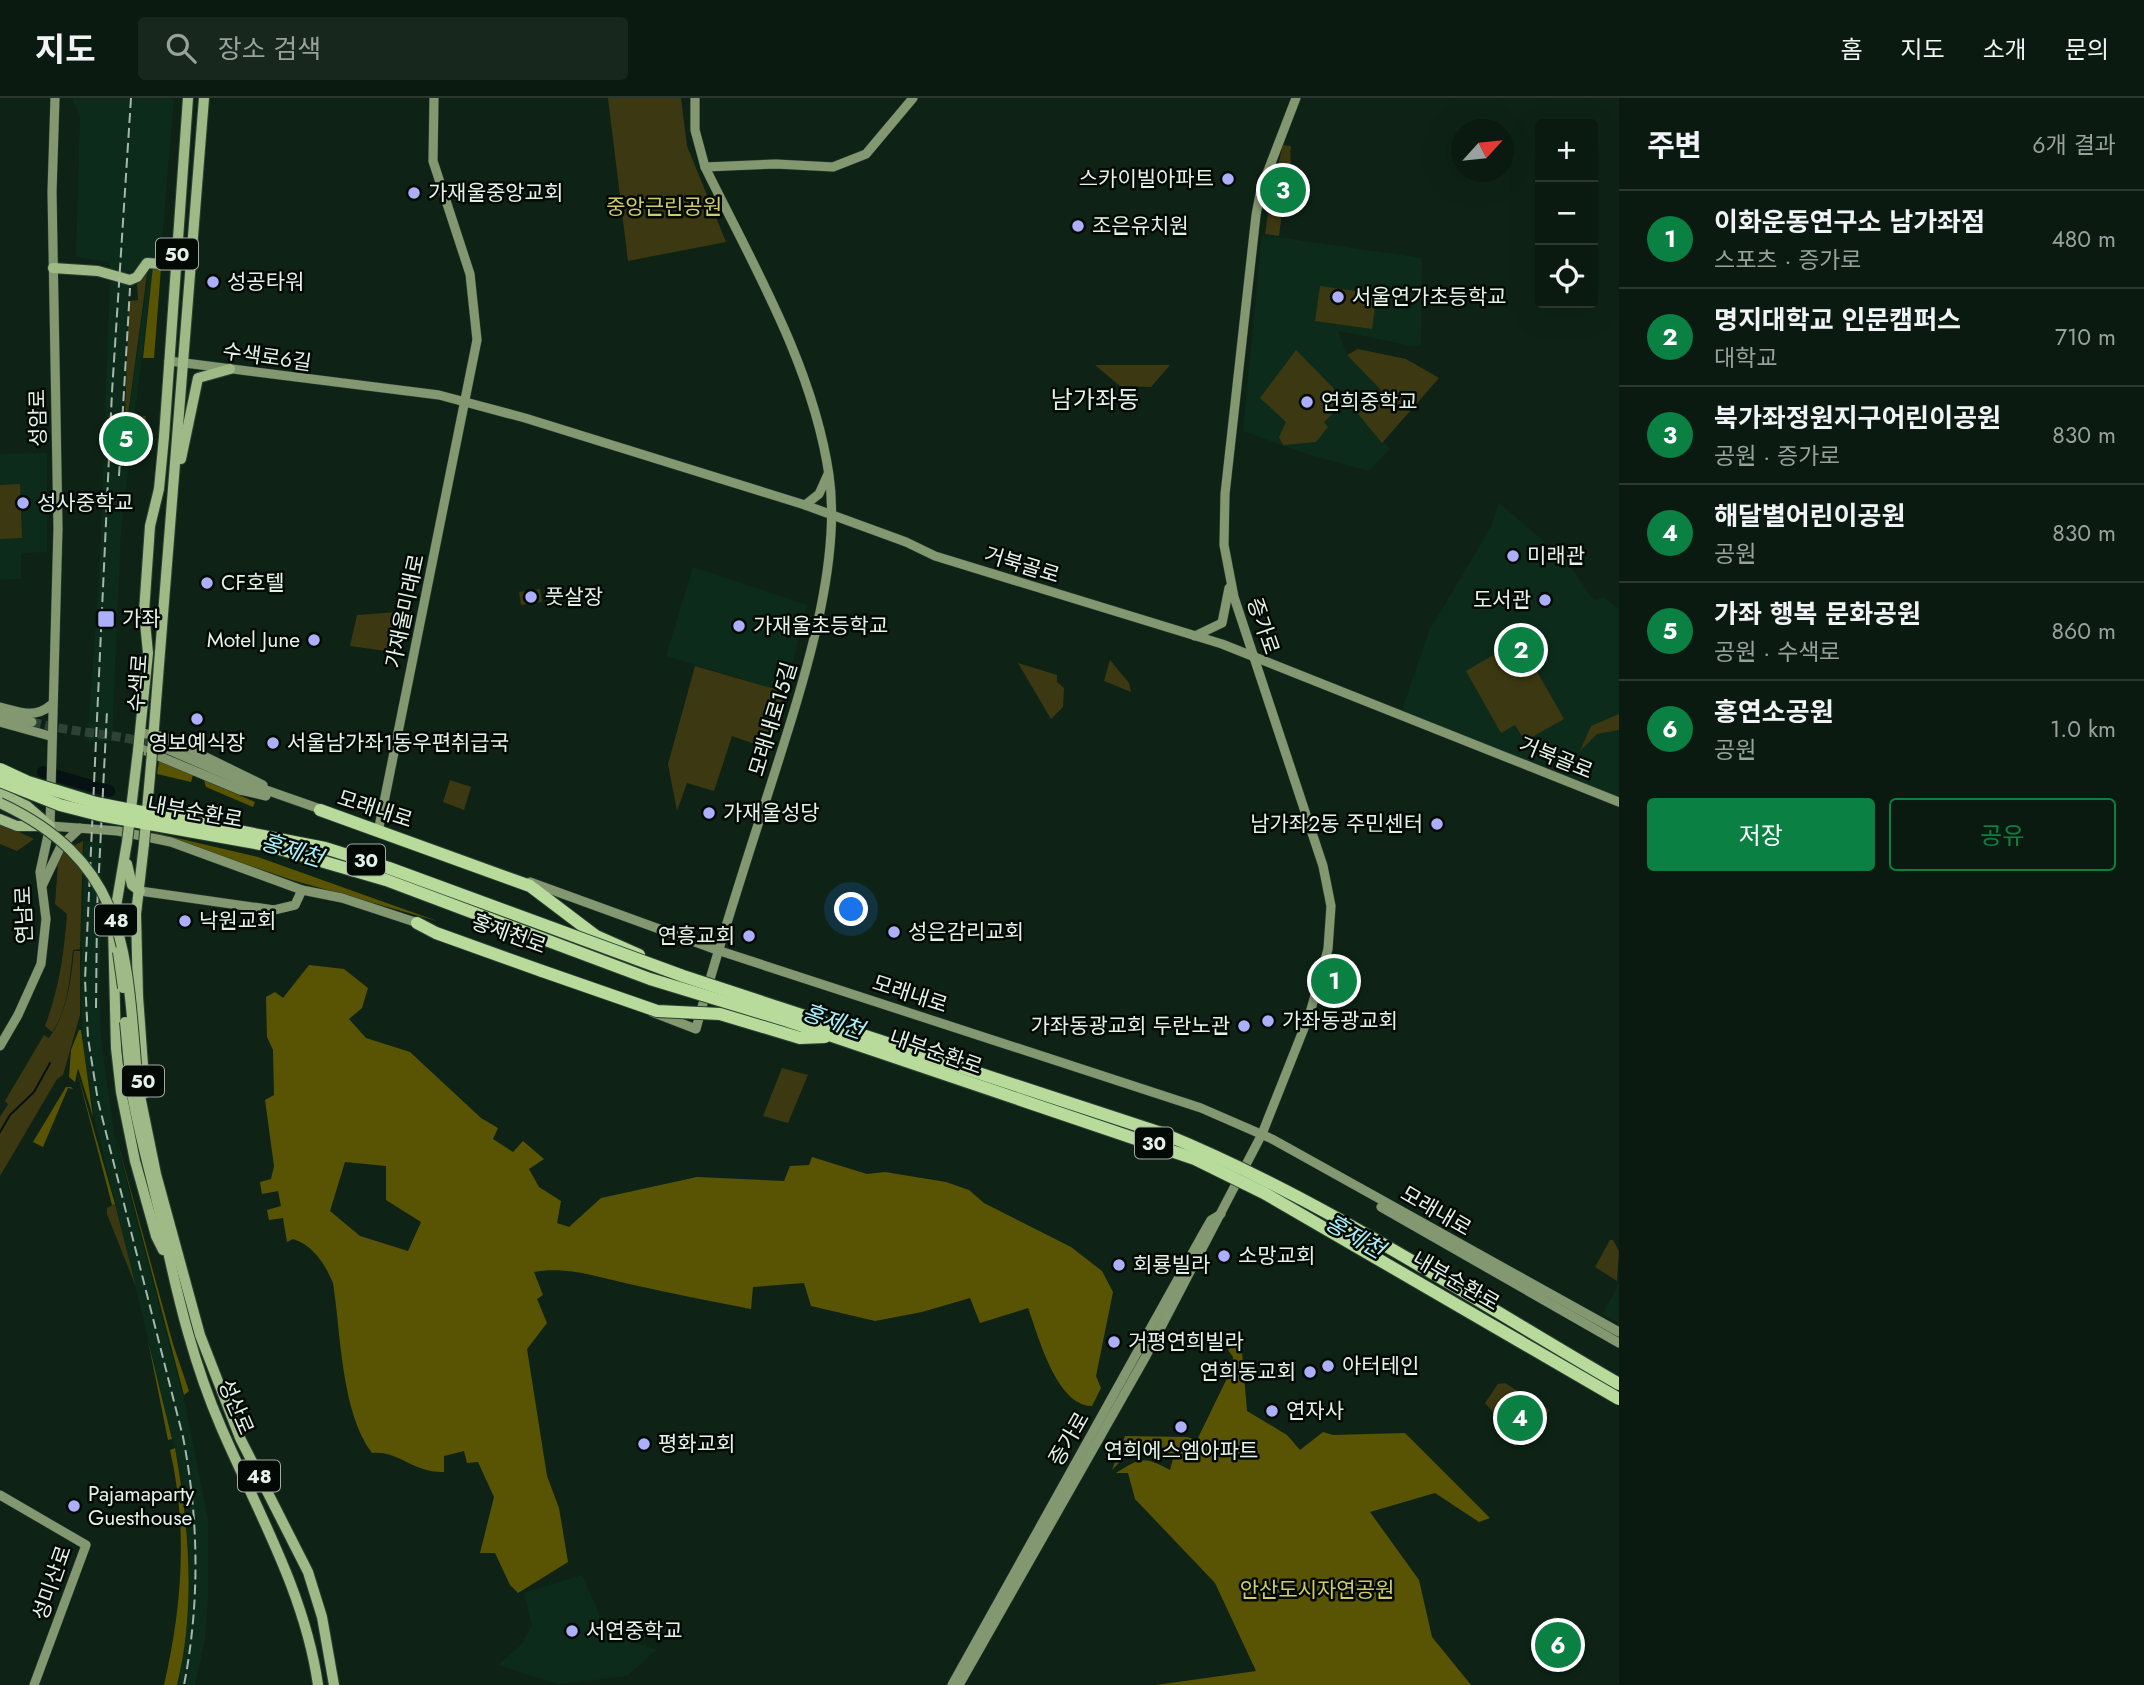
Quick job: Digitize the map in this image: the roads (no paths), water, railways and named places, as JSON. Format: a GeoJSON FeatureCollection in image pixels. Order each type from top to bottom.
{"type":"FeatureCollection","features":[{"type":"Feature","properties":{"kind":"highway","name":"내부순환로"},"geometry":{"type":"LineString","coordinates":[[0,769],[28,782],[96,803],[325,848],[389,868],[683,976],[974,1074],[1088,1107],[1221,1157],[1288,1192],[1619,1384]]}},
{"type":"Feature","properties":{"kind":"highway","name":"내부순환로"},"geometry":{"type":"LineString","coordinates":[[0,781],[60,805],[99,815],[305,854],[386,880],[650,979],[832,1036],[1195,1159],[1264,1193],[1619,1399]]}},
{"type":"Feature","properties":{"kind":"highway"},"geometry":{"type":"LineString","coordinates":[[320,810],[530,886],[596,936],[683,976]]}},
{"type":"Feature","properties":{"kind":"highway"},"geometry":{"type":"LineString","coordinates":[[417,923],[436,933],[657,1011],[720,1014],[800,1038],[832,1036]]}},
{"type":"Feature","properties":{"kind":"main road","name":"성암로"},"geometry":{"type":"LineString","coordinates":[[50,740],[58,528],[53,268],[55,98]]}},
{"type":"Feature","properties":{"kind":"main road","name":"수색로"},"geometry":{"type":"LineString","coordinates":[[168,1258],[156,1236],[123,1103],[116,1048],[113,923],[126,857],[141,733],[148,653],[144,612],[150,526],[159,489],[188,98]]}},
{"type":"Feature","properties":{"kind":"main road","name":"수색로"},"geometry":{"type":"LineString","coordinates":[[181,1267],[143,1081],[136,914],[154,735],[204,98]]}},
{"type":"Feature","properties":{"kind":"main road"},"geometry":{"type":"LineString","coordinates":[[434,98],[433,161],[470,274],[474,301],[477,340],[466,402],[831,514],[829,472],[801,368],[705,167],[695,130],[695,98]]}},
{"type":"Feature","properties":{"kind":"main road"},"geometry":{"type":"LineString","coordinates":[[705,167],[776,164],[833,167],[866,154],[913,98]]}},
{"type":"Feature","properties":{"kind":"main road","name":"증가로"},"geometry":{"type":"LineString","coordinates":[[959,1685],[1147,1354],[1254,1152],[1264,1139],[1310,1013],[1328,949],[1331,906],[1308,813],[1230,579],[1224,545],[1225,494],[1256,215],[1261,189],[1296,98]]}},
{"type":"Feature","properties":{"kind":"main road"},"geometry":{"type":"LineString","coordinates":[[53,268],[98,271],[130,280],[138,277],[147,263],[176,265]]}},
{"type":"Feature","properties":{"kind":"main road","name":"수색로6길"},"geometry":{"type":"LineString","coordinates":[[169,360],[323,382],[361,384],[466,402]]}},
{"type":"Feature","properties":{"kind":"main road"},"geometry":{"type":"LineString","coordinates":[[175,474],[198,378],[230,369]]}},
{"type":"Feature","properties":{"kind":"main road","name":"가재울미래로"},"geometry":{"type":"LineString","coordinates":[[379,828],[466,402]]}},
{"type":"Feature","properties":{"kind":"main road"},"geometry":{"type":"LineString","coordinates":[[805,506],[819,494],[829,472]]}},
{"type":"Feature","properties":{"kind":"main road","name":"거북골로"},"geometry":{"type":"LineString","coordinates":[[831,514],[906,542],[934,556],[1255,656],[1619,802]]}},
{"type":"Feature","properties":{"kind":"main road","name":"모래내로15길"},"geometry":{"type":"LineString","coordinates":[[696,1029],[717,950],[801,694],[819,608],[831,514]]}},
{"type":"Feature","properties":{"kind":"main road"},"geometry":{"type":"LineString","coordinates":[[1195,636],[1222,623],[1230,579]]}},
{"type":"Feature","properties":{"kind":"main road"},"geometry":{"type":"LineString","coordinates":[[0,707],[32,715],[43,712],[51,705]]}},
{"type":"Feature","properties":{"kind":"main road"},"geometry":{"type":"LineString","coordinates":[[0,715],[32,722]]}},
{"type":"Feature","properties":{"kind":"main road"},"geometry":{"type":"LineString","coordinates":[[0,722],[50,740]]}},
{"type":"Feature","properties":{"kind":"main road"},"geometry":{"type":"LineString","coordinates":[[141,733],[177,743],[292,801]]}},
{"type":"Feature","properties":{"kind":"main road","name":"연남로"},"geometry":{"type":"LineString","coordinates":[[0,1046],[23,1006],[41,964],[46,919],[41,888],[43,846],[50,820],[50,740]]}},
{"type":"Feature","properties":{"kind":"main road"},"geometry":{"type":"LineString","coordinates":[[170,761],[166,748],[177,743]]}},
{"type":"Feature","properties":{"kind":"main road","name":"모래내로"},"geometry":{"type":"LineString","coordinates":[[165,748],[292,801],[347,815],[717,950],[1201,1108],[1264,1139],[1619,1332]]}},
{"type":"Feature","properties":{"kind":"main road"},"geometry":{"type":"LineString","coordinates":[[138,750],[152,752],[240,790],[292,801]]}},
{"type":"Feature","properties":{"kind":"main road"},"geometry":{"type":"LineString","coordinates":[[0,793],[50,820]]}},
{"type":"Feature","properties":{"kind":"main road"},"geometry":{"type":"LineString","coordinates":[[17,826],[22,823],[26,813],[18,801]]}},
{"type":"Feature","properties":{"kind":"main road","name":"48"},"geometry":{"type":"LineString","coordinates":[[0,803],[44,827],[86,867],[108,904],[121,934],[128,970],[134,1087],[181,1267]]}},
{"type":"Feature","properties":{"kind":"main road","name":"48"},"geometry":{"type":"LineString","coordinates":[[0,810],[34,829],[68,857],[103,907],[118,953],[134,1087],[168,1258]]}},
{"type":"Feature","properties":{"kind":"main road"},"geometry":{"type":"LineString","coordinates":[[0,819],[17,826],[50,820]]}},
{"type":"Feature","properties":{"kind":"main road","name":"홍제천로"},"geometry":{"type":"LineString","coordinates":[[50,820],[80,828],[118,831],[172,842],[302,890],[342,898],[640,1001],[656,1016],[696,1029]]}},
{"type":"Feature","properties":{"kind":"main road"},"geometry":{"type":"LineString","coordinates":[[41,888],[61,846],[80,828]]}},
{"type":"Feature","properties":{"kind":"main road"},"geometry":{"type":"LineString","coordinates":[[126,857],[132,885],[140,891],[274,910],[295,905],[302,890]]}},
{"type":"Feature","properties":{"kind":"main road","name":"모래내로"},"geometry":{"type":"LineString","coordinates":[[1264,1139],[1619,1343]]}},
{"type":"Feature","properties":{"kind":"main road","name":"증가로"},"geometry":{"type":"LineString","coordinates":[[951,1685],[1203,1234],[1223,1210]]}},
{"type":"Feature","properties":{"kind":"main road","name":"성산로"},"geometry":{"type":"LineString","coordinates":[[168,1258],[187,1331],[210,1398],[303,1616],[318,1685]]}},
{"type":"Feature","properties":{"kind":"main road","name":"성산로"},"geometry":{"type":"LineString","coordinates":[[181,1267],[200,1335],[240,1438],[308,1572],[322,1617],[334,1685]]}},
{"type":"Feature","properties":{"kind":"main road","name":"성미산로"},"geometry":{"type":"LineString","coordinates":[[0,1495],[86,1545],[34,1685]]}},
{"type":"Feature","properties":{"kind":"waterway","name":"홍제천"},"geometry":{"type":"LineString","coordinates":[[43,772],[109,791]]}},
{"type":"Feature","properties":{"kind":"waterway"},"geometry":{"type":"LineString","coordinates":[[0,1132],[10,1115],[34,1092],[50,1063]]}},
{"type":"Feature","properties":{"kind":"tunnel"},"geometry":{"type":"LineString","coordinates":[[32,722],[132,739],[165,748]]}},
{"type":"Feature","properties":{"kind":"railway"},"geometry":{"type":"LineString","coordinates":[[131,98],[112,392],[85,980],[88,1038],[98,1101],[183,1437],[188,1468],[196,1561],[193,1623],[184,1685]]}},
{"type":"Feature","properties":{"kind":"railway"},"geometry":{"type":"LineString","coordinates":[[119,476],[130,288]]}},
{"type":"Feature","properties":{"kind":"railway"},"geometry":{"type":"LineString","coordinates":[[96,1008],[97,910],[107,711]]}},
{"type":"Feature","properties":{"kind":"place","name":"스카이빌아파트"},"geometry":{"type":"Point","coordinates":[1228,179]}},
{"type":"Feature","properties":{"kind":"place","name":"북가좌정원지구어린이공원"},"geometry":{"type":"Point","coordinates":[1283,190]}},
{"type":"Feature","properties":{"kind":"place","name":"가재울중앙교회"},"geometry":{"type":"Point","coordinates":[414,193]}},
{"type":"Feature","properties":{"kind":"place","name":"조은유치원"},"geometry":{"type":"Point","coordinates":[1078,226]}},
{"type":"Feature","properties":{"kind":"place","name":"성공타워"},"geometry":{"type":"Point","coordinates":[213,282]}},
{"type":"Feature","properties":{"kind":"place","name":"서울연가초등학교"},"geometry":{"type":"Point","coordinates":[1338,297]}},
{"type":"Feature","properties":{"kind":"place","name":"연희중학교"},"geometry":{"type":"Point","coordinates":[1307,402]}},
{"type":"Feature","properties":{"kind":"place","name":"가좌 행복 문화공원"},"geometry":{"type":"Point","coordinates":[126,439]}},
{"type":"Feature","properties":{"kind":"place","name":"성사중학교"},"geometry":{"type":"Point","coordinates":[23,503]}},
{"type":"Feature","properties":{"kind":"place","name":"미래관"},"geometry":{"type":"Point","coordinates":[1513,556]}},
{"type":"Feature","properties":{"kind":"place","name":"CF호텔"},"geometry":{"type":"Point","coordinates":[207,583]}},
{"type":"Feature","properties":{"kind":"place","name":"풋살장"},"geometry":{"type":"Point","coordinates":[531,597]}},
{"type":"Feature","properties":{"kind":"place","name":"도서관"},"geometry":{"type":"Point","coordinates":[1545,600]}},
{"type":"Feature","properties":{"kind":"place","name":"가좌"},"geometry":{"type":"Point","coordinates":[106,619]}},
{"type":"Feature","properties":{"kind":"place","name":"가재울초등학교"},"geometry":{"type":"Point","coordinates":[739,626]}},
{"type":"Feature","properties":{"kind":"place","name":"Motel June"},"geometry":{"type":"Point","coordinates":[314,640]}},
{"type":"Feature","properties":{"kind":"place","name":"명지대학교 인문캠퍼스"},"geometry":{"type":"Point","coordinates":[1521,650]}},
{"type":"Feature","properties":{"kind":"place","name":"영보예식장"},"geometry":{"type":"Point","coordinates":[197,719]}},
{"type":"Feature","properties":{"kind":"place","name":"서울남가좌1동우편취급국"},"geometry":{"type":"Point","coordinates":[273,743]}},
{"type":"Feature","properties":{"kind":"place","name":"가재울성당"},"geometry":{"type":"Point","coordinates":[709,813]}},
{"type":"Feature","properties":{"kind":"place","name":"남가좌2동 주민센터"},"geometry":{"type":"Point","coordinates":[1437,824]}},
{"type":"Feature","properties":{"kind":"place","name":"낙원교회"},"geometry":{"type":"Point","coordinates":[185,921]}},
{"type":"Feature","properties":{"kind":"place","name":"성은감리교회"},"geometry":{"type":"Point","coordinates":[894,932]}},
{"type":"Feature","properties":{"kind":"place","name":"연흥교회"},"geometry":{"type":"Point","coordinates":[749,936]}},
{"type":"Feature","properties":{"kind":"place","name":"이화운동연구소 남가좌점"},"geometry":{"type":"Point","coordinates":[1334,981]}},
{"type":"Feature","properties":{"kind":"place","name":"가좌동광교회"},"geometry":{"type":"Point","coordinates":[1268,1021]}},
{"type":"Feature","properties":{"kind":"place","name":"가좌동광교회 두란노관"},"geometry":{"type":"Point","coordinates":[1244,1026]}},
{"type":"Feature","properties":{"kind":"place","name":"소망교회"},"geometry":{"type":"Point","coordinates":[1224,1256]}},
{"type":"Feature","properties":{"kind":"place","name":"회룡빌라"},"geometry":{"type":"Point","coordinates":[1119,1265]}},
{"type":"Feature","properties":{"kind":"place","name":"거평연희빌라"},"geometry":{"type":"Point","coordinates":[1114,1342]}},
{"type":"Feature","properties":{"kind":"place","name":"아터테인"},"geometry":{"type":"Point","coordinates":[1328,1366]}},
{"type":"Feature","properties":{"kind":"place","name":"연희동교회"},"geometry":{"type":"Point","coordinates":[1310,1372]}},
{"type":"Feature","properties":{"kind":"place","name":"연자사"},"geometry":{"type":"Point","coordinates":[1272,1411]}},
{"type":"Feature","properties":{"kind":"place","name":"해달별어린이공원"},"geometry":{"type":"Point","coordinates":[1520,1418]}},
{"type":"Feature","properties":{"kind":"place","name":"연희에스엠아파트"},"geometry":{"type":"Point","coordinates":[1181,1427]}},
{"type":"Feature","properties":{"kind":"place","name":"평화교회"},"geometry":{"type":"Point","coordinates":[644,1444]}},
{"type":"Feature","properties":{"kind":"place","name":"Pajamaparty Guesthouse"},"geometry":{"type":"Point","coordinates":[74,1506]}},
{"type":"Feature","properties":{"kind":"place","name":"서연중학교"},"geometry":{"type":"Point","coordinates":[572,1631]}},
{"type":"Feature","properties":{"kind":"place","name":"홍연소공원"},"geometry":{"type":"Point","coordinates":[1558,1645]}},
{"type":"Feature","properties":{"kind":"district","name":"남가좌동"},"geometry":{"type":"Point","coordinates":[1095,399]}},
{"type":"Feature","properties":{"kind":"park label","name":"중앙근린공원"},"geometry":{"type":"Point","coordinates":[664,207]}},
{"type":"Feature","properties":{"kind":"park label","name":"안산도시자연공원"},"geometry":{"type":"Point","coordinates":[1317,1590]}}]}
